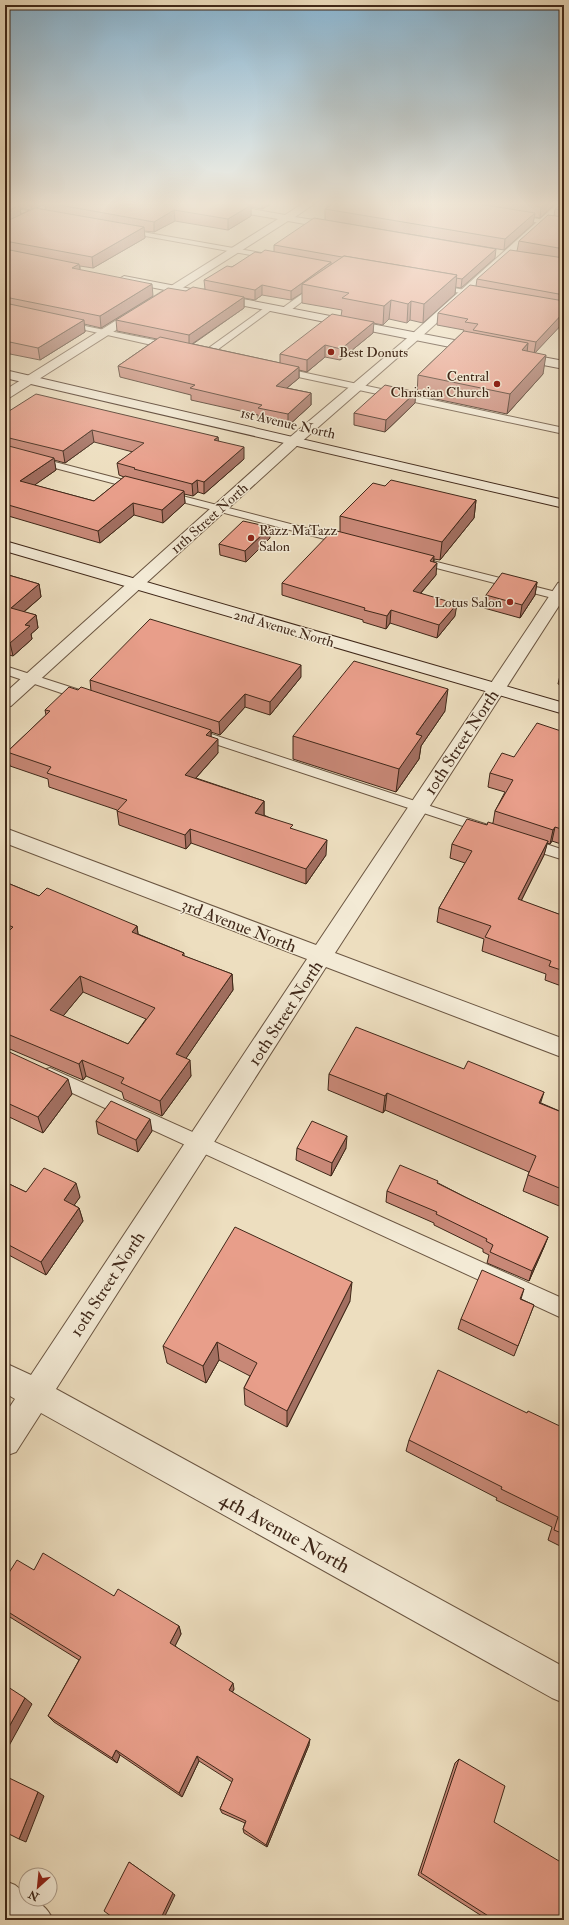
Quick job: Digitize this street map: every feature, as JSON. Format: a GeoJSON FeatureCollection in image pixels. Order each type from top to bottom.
{"type":"FeatureCollection","features":[{"type":"Feature","properties":{"kind":"street"},"geometry":{"type":"LineString","coordinates":[[5,395],[165,294]]}},
{"type":"Feature","properties":{"kind":"street"},"geometry":{"type":"LineString","coordinates":[[198,294],[490,351]]}},
{"type":"Feature","properties":{"kind":"street","name":"11th Street North"},"geometry":{"type":"LineString","coordinates":[[5,702],[294,441],[358,387],[463,294]]}},
{"type":"Feature","properties":{"kind":"street"},"geometry":{"type":"LineString","coordinates":[[505,354],[564,365]]}},
{"type":"Feature","properties":{"kind":"street","name":"1st Avenue North"},"geometry":{"type":"LineString","coordinates":[[5,374],[564,504]]}},
{"type":"Feature","properties":{"kind":"street","name":"2nd Avenue North"},"geometry":{"type":"LineString","coordinates":[[5,546],[564,709]]}},
{"type":"Feature","properties":{"kind":"street","name":"10th Street North"},"geometry":{"type":"LineString","coordinates":[[5,1441],[322,957],[495,689],[562,593]]}},
{"type":"Feature","properties":{"kind":"street","name":"3rd Avenue North"},"geometry":{"type":"LineString","coordinates":[[5,835],[564,1049]]}},
{"type":"Feature","properties":{"kind":"street","name":"4th Avenue North"},"geometry":{"type":"LineString","coordinates":[[5,1377],[564,1686]]}},
{"type":"Feature","properties":{"kind":"lane"},"geometry":{"type":"LineString","coordinates":[[284,311],[308,294]]}},
{"type":"Feature","properties":{"kind":"lane"},"geometry":{"type":"LineString","coordinates":[[476,294],[488,296]]}},
{"type":"Feature","properties":{"kind":"lane"},"geometry":{"type":"LineString","coordinates":[[220,357],[202,353],[270,308]]}},
{"type":"Feature","properties":{"kind":"lane"},"geometry":{"type":"LineString","coordinates":[[51,320],[184,349]]}},
{"type":"Feature","properties":{"kind":"lane"},"geometry":{"type":"LineString","coordinates":[[271,368],[564,430]]}},
{"type":"Feature","properties":{"kind":"lane"},"geometry":{"type":"LineString","coordinates":[[5,452],[362,546]]}},
{"type":"Feature","properties":{"kind":"lane"},"geometry":{"type":"LineString","coordinates":[[407,557],[562,593]]}},
{"type":"Feature","properties":{"kind":"lane"},"geometry":{"type":"LineString","coordinates":[[5,670],[99,700]]}},
{"type":"Feature","properties":{"kind":"lane"},"geometry":{"type":"LineString","coordinates":[[181,728],[499,833]]}},
{"type":"Feature","properties":{"kind":"lane"},"geometry":{"type":"LineString","coordinates":[[513,838],[564,855]]}},
{"type":"Feature","properties":{"kind":"lane"},"geometry":{"type":"LineString","coordinates":[[34,1067],[564,1309]]}},
{"type":"Feature","properties":{"kind":"lane"},"geometry":{"type":"LineString","coordinates":[[5,1895],[39,1920]]}},
{"type":"Feature","properties":{"kind":"building"},"geometry":{"type":"Polygon","coordinates":[[[5,294],[136,294],[100,316],[5,297],[5,294]]]}},
{"type":"Feature","properties":{"kind":"building"},"geometry":{"type":"Polygon","coordinates":[[[159,294],[228,294],[244,297],[189,335],[116,320],[159,294]]]}},
{"type":"Feature","properties":{"kind":"building"},"geometry":{"type":"Polygon","coordinates":[[[348,294],[436,294],[424,304],[411,301],[408,304],[391,300],[384,306],[342,298],[348,294]]]}},
{"type":"Feature","properties":{"kind":"building"},"geometry":{"type":"Polygon","coordinates":[[[460,294],[522,294],[564,301],[564,312],[536,342],[473,330],[478,324],[465,322],[468,319],[438,313],[460,294]]]}},
{"type":"Feature","properties":{"kind":"building"},"geometry":{"type":"Polygon","coordinates":[[[5,303],[84,320],[38,348],[5,341],[5,303]]]}},
{"type":"Feature","properties":{"kind":"building"},"geometry":{"type":"Polygon","coordinates":[[[332,314],[374,322],[341,349],[325,345],[307,360],[280,354],[332,314]]]}},
{"type":"Feature","properties":{"kind":"building"},"geometry":{"type":"Polygon","coordinates":[[[464,331],[528,343],[522,350],[546,355],[510,394],[418,375],[464,331]]]}},
{"type":"Feature","properties":{"kind":"building"},"geometry":{"type":"Polygon","coordinates":[[[160,337],[299,367],[276,386],[311,393],[288,414],[258,408],[262,405],[190,388],[195,385],[118,366],[160,337]]]}},
{"type":"Feature","properties":{"kind":"building"},"geometry":{"type":"Polygon","coordinates":[[[385,385],[416,392],[386,420],[354,413],[385,385]]]}},
{"type":"Feature","properties":{"kind":"building"},"geometry":{"type":"Polygon","coordinates":[[[36,394],[218,437],[214,440],[244,447],[204,482],[197,480],[192,484],[117,463],[144,443],[92,430],[63,451],[5,437],[5,413],[36,394]]]}},
{"type":"Feature","properties":{"kind":"building"},"geometry":{"type":"Polygon","coordinates":[[[5,445],[54,458],[20,481],[94,501],[125,476],[184,491],[162,510],[133,503],[98,531],[5,504],[5,445]]]}},
{"type":"Feature","properties":{"kind":"building"},"geometry":{"type":"Polygon","coordinates":[[[391,480],[476,500],[442,542],[340,516],[373,483],[385,486],[391,480]]]}},
{"type":"Feature","properties":{"kind":"building"},"geometry":{"type":"Polygon","coordinates":[[[243,521],[270,527],[245,551],[219,544],[243,521]]]}},
{"type":"Feature","properties":{"kind":"building"},"geometry":{"type":"Polygon","coordinates":[[[333,530],[434,556],[430,561],[437,563],[413,591],[457,604],[439,625],[391,610],[387,616],[364,610],[365,608],[282,583],[333,530]]]}},
{"type":"Feature","properties":{"kind":"building"},"geometry":{"type":"Polygon","coordinates":[[[502,573],[537,582],[522,605],[486,595],[502,573]]]}},
{"type":"Feature","properties":{"kind":"building"},"geometry":{"type":"Polygon","coordinates":[[[5,574],[39,584],[11,608],[36,615],[25,625],[30,626],[10,643],[5,642],[5,574]]]}},
{"type":"Feature","properties":{"kind":"building"},"geometry":{"type":"Polygon","coordinates":[[[150,619],[301,665],[270,702],[245,694],[219,722],[90,680],[150,619]]]}},
{"type":"Feature","properties":{"kind":"building"},"geometry":{"type":"Polygon","coordinates":[[[354,661],[448,689],[416,734],[422,736],[399,769],[293,736],[354,661]]]}},
{"type":"Feature","properties":{"kind":"building"},"geometry":{"type":"Polygon","coordinates":[[[69,687],[78,690],[81,687],[211,730],[206,735],[218,739],[185,775],[264,801],[255,813],[293,825],[290,828],[327,840],[306,869],[190,829],[185,835],[117,811],[127,800],[47,773],[51,767],[7,752],[50,711],[45,710],[69,687]]]}},
{"type":"Feature","properties":{"kind":"building"},"geometry":{"type":"Polygon","coordinates":[[[537,723],[564,732],[564,830],[555,827],[553,830],[495,811],[513,780],[490,773],[502,753],[514,757],[537,723]]]}},
{"type":"Feature","properties":{"kind":"building"},"geometry":{"type":"Polygon","coordinates":[[[467,819],[487,825],[488,822],[548,841],[518,899],[564,916],[564,971],[549,966],[551,961],[485,937],[491,926],[439,908],[472,851],[452,844],[467,819]]]}},
{"type":"Feature","properties":{"kind":"building"},"geometry":{"type":"Polygon","coordinates":[[[5,882],[39,896],[47,888],[137,926],[132,932],[184,953],[182,955],[232,974],[176,1054],[190,1060],[160,1101],[121,1083],[124,1078],[82,1060],[79,1064],[5,1033],[5,935],[13,927],[5,924],[5,882]],[[80,976],[50,1010],[128,1044],[155,1008],[80,976]]]}},
{"type":"Feature","properties":{"kind":"building"},"geometry":{"type":"Polygon","coordinates":[[[356,1027],[464,1069],[468,1061],[544,1092],[539,1103],[564,1113],[564,1190],[528,1175],[536,1156],[387,1093],[385,1096],[329,1074],[356,1027]]]}},
{"type":"Feature","properties":{"kind":"building"},"geometry":{"type":"Polygon","coordinates":[[[5,1050],[68,1079],[38,1117],[5,1102],[5,1050]]]}},
{"type":"Feature","properties":{"kind":"building"},"geometry":{"type":"Polygon","coordinates":[[[111,1101],[150,1119],[136,1140],[96,1121],[111,1101]]]}},
{"type":"Feature","properties":{"kind":"building"},"geometry":{"type":"Polygon","coordinates":[[[312,1121],[347,1136],[332,1163],[297,1148],[312,1121]]]}},
{"type":"Feature","properties":{"kind":"building"},"geometry":{"type":"Polygon","coordinates":[[[400,1165],[438,1181],[437,1183],[548,1237],[532,1271],[490,1252],[493,1245],[486,1241],[487,1239],[436,1214],[437,1212],[387,1191],[400,1165]]]}},
{"type":"Feature","properties":{"kind":"building"},"geometry":{"type":"Polygon","coordinates":[[[44,1168],[76,1183],[64,1200],[79,1208],[41,1262],[5,1243],[5,1182],[26,1192],[44,1168]]]}},
{"type":"Feature","properties":{"kind":"building"},"geometry":{"type":"Polygon","coordinates":[[[235,1227],[352,1282],[287,1411],[244,1388],[257,1363],[217,1342],[203,1366],[163,1346],[235,1227]]]}},
{"type":"Feature","properties":{"kind":"building"},"geometry":{"type":"Polygon","coordinates":[[[482,1270],[524,1289],[520,1299],[534,1305],[518,1346],[461,1319],[482,1270]]]}},
{"type":"Feature","properties":{"kind":"building"},"geometry":{"type":"Polygon","coordinates":[[[438,1370],[527,1413],[528,1411],[564,1428],[560,1440],[564,1442],[564,1534],[554,1530],[558,1517],[501,1489],[502,1487],[409,1440],[438,1370]]]}},
{"type":"Feature","properties":{"kind":"building"},"geometry":{"type":"Polygon","coordinates":[[[43,1553],[114,1596],[118,1589],[179,1626],[170,1643],[233,1683],[229,1690],[310,1739],[266,1845],[243,1829],[246,1821],[220,1809],[233,1779],[197,1756],[179,1793],[116,1750],[112,1758],[48,1716],[81,1657],[5,1610],[5,1579],[17,1560],[34,1570],[43,1553]]]}},
{"type":"Feature","properties":{"kind":"building"},"geometry":{"type":"Polygon","coordinates":[[[5,1685],[25,1698],[5,1734],[5,1685]]]}},
{"type":"Feature","properties":{"kind":"building"},"geometry":{"type":"Polygon","coordinates":[[[459,1759],[505,1786],[494,1822],[564,1864],[563,1920],[493,1920],[421,1873],[459,1759]]]}},
{"type":"Feature","properties":{"kind":"building"},"geometry":{"type":"Polygon","coordinates":[[[5,1776],[38,1792],[19,1839],[5,1832],[5,1776]]]}},
{"type":"Feature","properties":{"kind":"building"},"geometry":{"type":"Polygon","coordinates":[[[129,1862],[173,1893],[160,1920],[116,1920],[104,1911],[129,1862]]]}},
{"type":"Feature","properties":{"kind":"place","name":"Best Donuts"},"geometry":{"type":"Point","coordinates":[331,352]}},
{"type":"Feature","properties":{"kind":"place","name":"Central Christian Church"},"geometry":{"type":"Point","coordinates":[497,384]}},
{"type":"Feature","properties":{"kind":"place","name":"Razz MaTazz Salon"},"geometry":{"type":"Point","coordinates":[251,538]}},
{"type":"Feature","properties":{"kind":"place","name":"Lotus Salon"},"geometry":{"type":"Point","coordinates":[510,602]}}]}
